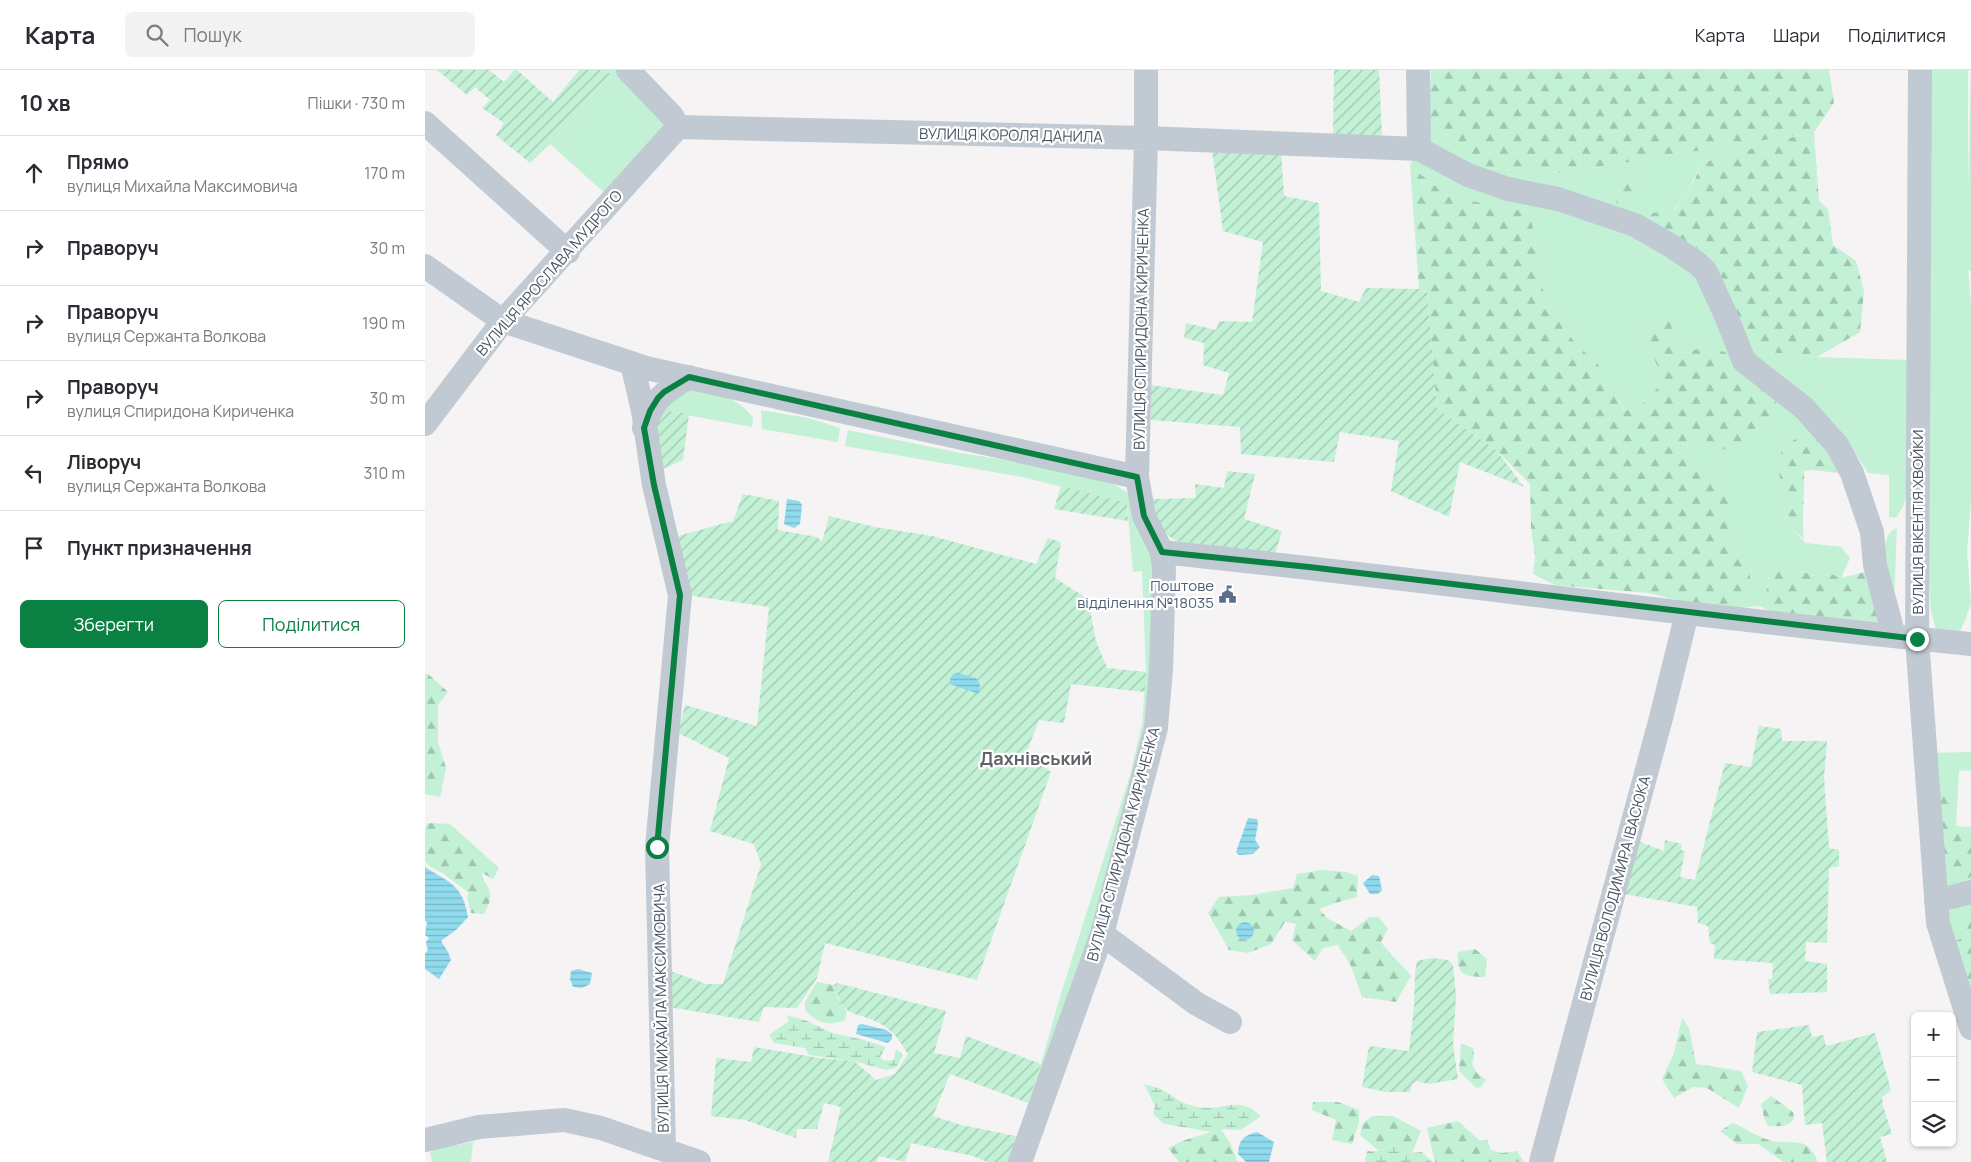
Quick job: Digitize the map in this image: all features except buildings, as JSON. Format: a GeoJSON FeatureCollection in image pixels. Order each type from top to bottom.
{"type":"FeatureCollection","features":[{"type":"Feature","properties":{"kind":"street"},"geometry":{"type":"LineString","coordinates":[[627,70],[672,116],[678,127]]}},
{"type":"Feature","properties":{"kind":"street","name":"ВУЛИЦЯ СПИРИДОНА КИРИЧЕНКА"},"geometry":{"type":"LineString","coordinates":[[1020,1162],[1102,934],[1156,728],[1161,669],[1164,570],[1162,552],[1144,516],[1137,477],[1146,138],[1146,70]]}},
{"type":"Feature","properties":{"kind":"street"},"geometry":{"type":"LineString","coordinates":[[1418,70],[1419,149],[1468,175],[1508,190],[1558,199],[1635,225],[1673,247],[1706,272],[1744,361],[1804,408],[1837,445],[1853,473],[1872,532],[1875,565],[1906,638]]}},
{"type":"Feature","properties":{"kind":"street","name":"ВУЛИЦЯ ВІКЕНТІЯ ХВОЙКИ"},"geometry":{"type":"LineString","coordinates":[[1920,70],[1906,638],[1939,923],[1971,1028]]}},
{"type":"Feature","properties":{"kind":"street"},"geometry":{"type":"LineString","coordinates":[[425,123],[568,252]]}},
{"type":"Feature","properties":{"kind":"street","name":"ВУЛИЦЯ КОРОЛЯ ДАНИЛА"},"geometry":{"type":"LineString","coordinates":[[678,127],[1146,138],[1419,149]]}},
{"type":"Feature","properties":{"kind":"street","name":"ВУЛИЦЯ ЯРОСЛАВА МУДРОГО"},"geometry":{"type":"LineString","coordinates":[[425,424],[503,321],[568,252],[678,127]]}},
{"type":"Feature","properties":{"kind":"street"},"geometry":{"type":"LineString","coordinates":[[425,266],[503,321],[632,363],[1137,477]]}},
{"type":"Feature","properties":{"kind":"street","name":"ВУЛИЦЯ МИХАЙЛА МАКСИМОВИЧА"},"geometry":{"type":"LineString","coordinates":[[632,363],[643,411],[644,428],[654,485],[680,595],[657,847],[664,1149]]}},
{"type":"Feature","properties":{"kind":"street"},"geometry":{"type":"LineString","coordinates":[[644,428],[650,411],[658,398],[664,392],[689,377]]}},
{"type":"Feature","properties":{"kind":"street"},"geometry":{"type":"LineString","coordinates":[[1162,552],[1309,567],[1687,613],[1971,644]]}},
{"type":"Feature","properties":{"kind":"street","name":"ВУЛИЦЯ ВОЛОДИМИРА ІВАСЮКА"},"geometry":{"type":"LineString","coordinates":[[1541,1162],[1661,718],[1687,613]]}},
{"type":"Feature","properties":{"kind":"street"},"geometry":{"type":"LineString","coordinates":[[1936,901],[1971,892]]}},
{"type":"Feature","properties":{"kind":"street"},"geometry":{"type":"LineString","coordinates":[[1102,934],[1197,1004],[1231,1022]]}},
{"type":"Feature","properties":{"kind":"street"},"geometry":{"type":"LineString","coordinates":[[425,1140],[479,1127],[564,1120],[601,1128],[699,1162]]}},
{"type":"Feature","properties":{"kind":"green space"},"geometry":{"type":"Polygon","coordinates":[[[437,70],[489,70],[504,82],[514,70],[517,70],[553,102],[579,70],[606,70],[610,74],[550,144],[530,163],[496,135],[504,123],[482,108],[490,100],[475,87],[467,95],[437,70]]]}},
{"type":"Feature","properties":{"kind":"green space"},"geometry":{"type":"Polygon","coordinates":[[[606,70],[620,70],[665,117],[665,131],[607,195],[550,144],[610,74],[606,70]]]}},
{"type":"Feature","properties":{"kind":"green space"},"geometry":{"type":"Polygon","coordinates":[[[1334,70],[1379,70],[1382,137],[1333,135],[1334,70]]]}},
{"type":"Feature","properties":{"kind":"green space"},"geometry":{"type":"Polygon","coordinates":[[[1431,70],[1829,70],[1834,103],[1814,132],[1819,201],[1828,209],[1833,245],[1856,261],[1864,291],[1860,332],[1817,357],[1768,352],[1755,339],[1733,310],[1722,277],[1650,239],[1645,214],[1675,210],[1696,177],[1701,163],[1808,133],[1560,173],[1488,168],[1429,120],[1431,70]]]}},
{"type":"Feature","properties":{"kind":"green space"},"geometry":{"type":"Polygon","coordinates":[[[1931,70],[1968,70],[1968,187],[1971,70],[1971,271],[1968,270],[1971,303],[1971,500],[1967,552],[1971,604],[1961,630],[1952,636],[1936,629],[1931,612],[1926,536],[1931,70]]]}},
{"type":"Feature","properties":{"kind":"green space"},"geometry":{"type":"Polygon","coordinates":[[[1429,120],[1488,168],[1560,173],[1814,132],[1701,163],[1685,194],[1650,239],[1722,277],[1733,310],[1768,352],[1817,357],[1908,360],[1910,470],[1904,505],[1896,518],[1889,517],[1889,475],[1868,473],[1851,447],[1832,424],[1789,381],[1753,380],[1685,352],[1677,355],[1674,335],[1641,345],[1655,361],[1665,380],[1641,406],[1625,411],[1620,401],[1563,328],[1544,294],[1530,212],[1447,195],[1410,166],[1429,120]]]}},
{"type":"Feature","properties":{"kind":"green space"},"geometry":{"type":"Polygon","coordinates":[[[1212,150],[1281,151],[1284,196],[1319,203],[1321,291],[1359,302],[1366,288],[1419,289],[1427,293],[1437,409],[1497,451],[1524,487],[1460,462],[1449,517],[1391,491],[1399,441],[1340,432],[1334,462],[1241,454],[1240,427],[1151,420],[1151,385],[1223,395],[1229,373],[1203,365],[1204,343],[1184,338],[1186,323],[1216,330],[1219,321],[1252,322],[1263,242],[1223,231],[1212,150]]]}},
{"type":"Feature","properties":{"kind":"green space"},"geometry":{"type":"Polygon","coordinates":[[[1410,166],[1447,195],[1530,212],[1544,294],[1563,328],[1578,346],[1598,364],[1625,411],[1641,406],[1665,380],[1655,361],[1641,345],[1645,327],[1667,312],[1677,354],[1703,348],[1725,352],[1753,380],[1777,399],[1773,421],[1728,451],[1693,434],[1687,443],[1691,459],[1716,479],[1731,496],[1725,512],[1732,548],[1746,565],[1750,576],[1749,592],[1739,608],[1683,601],[1648,593],[1555,585],[1533,574],[1535,558],[1531,527],[1530,484],[1497,451],[1437,409],[1427,293],[1419,289],[1410,166]]]}},
{"type":"Feature","properties":{"kind":"green space"},"geometry":{"type":"Polygon","coordinates":[[[1636,176],[1642,184],[1632,195],[1626,213],[1616,202],[1616,186],[1636,176]]]}},
{"type":"Feature","properties":{"kind":"green space"},"geometry":{"type":"Polygon","coordinates":[[[679,389],[710,392],[729,398],[746,409],[753,417],[752,427],[659,410],[679,389]]]}},
{"type":"Feature","properties":{"kind":"green space"},"geometry":{"type":"Polygon","coordinates":[[[1777,399],[1811,429],[1783,447],[1778,461],[1783,505],[1789,526],[1806,543],[1841,547],[1850,558],[1841,578],[1831,574],[1816,576],[1800,571],[1791,579],[1786,569],[1769,573],[1767,589],[1759,606],[1739,608],[1749,592],[1746,565],[1732,548],[1716,479],[1691,459],[1687,443],[1693,434],[1777,399]]]}},
{"type":"Feature","properties":{"kind":"green space"},"geometry":{"type":"Polygon","coordinates":[[[659,410],[689,414],[683,460],[656,472],[652,439],[659,410]]]}},
{"type":"Feature","properties":{"kind":"green space"},"geometry":{"type":"Polygon","coordinates":[[[761,410],[808,418],[840,428],[838,442],[762,429],[761,410]]]}},
{"type":"Feature","properties":{"kind":"green space"},"geometry":{"type":"Polygon","coordinates":[[[1811,429],[1828,444],[1840,473],[1804,471],[1804,539],[1789,526],[1783,505],[1778,461],[1783,447],[1811,429]]]}},
{"type":"Feature","properties":{"kind":"green space"},"geometry":{"type":"Polygon","coordinates":[[[848,430],[961,453],[1044,466],[1109,481],[1126,492],[1136,504],[1153,564],[1158,662],[1113,870],[1009,1162],[1130,775],[1142,724],[1146,672],[1142,571],[1133,572],[1127,503],[1022,477],[845,446],[848,430]]]}},
{"type":"Feature","properties":{"kind":"green space"},"geometry":{"type":"Polygon","coordinates":[[[1227,471],[1255,474],[1244,519],[1282,531],[1275,554],[1176,541],[1160,530],[1152,499],[1196,498],[1195,484],[1224,488],[1227,471]]]}},
{"type":"Feature","properties":{"kind":"green space"},"geometry":{"type":"Polygon","coordinates":[[[1061,486],[1127,503],[1128,521],[1054,509],[1061,486]]]}},
{"type":"Feature","properties":{"kind":"green space"},"geometry":{"type":"Polygon","coordinates":[[[743,494],[779,501],[778,530],[817,537],[822,542],[829,516],[875,527],[932,536],[1036,564],[1048,538],[1061,542],[1055,578],[1088,599],[1096,641],[1107,668],[1146,672],[1145,692],[1071,684],[1064,723],[1039,720],[1026,754],[1051,772],[977,980],[825,943],[817,978],[797,1008],[764,1007],[759,1022],[669,1007],[668,970],[706,984],[723,984],[761,864],[754,844],[710,831],[729,758],[678,733],[685,705],[757,726],[769,607],[686,595],[674,537],[733,521],[743,494]]]}},
{"type":"Feature","properties":{"kind":"green space"},"geometry":{"type":"Polygon","coordinates":[[[1897,528],[1894,599],[1886,572],[1885,549],[1891,532],[1897,528]]]}},
{"type":"Feature","properties":{"kind":"green space"},"geometry":{"type":"Polygon","coordinates":[[[1787,568],[1791,579],[1800,571],[1816,576],[1831,574],[1841,578],[1865,572],[1887,628],[1778,615],[1759,606],[1767,589],[1769,573],[1787,568]]]}},
{"type":"Feature","properties":{"kind":"green space"},"geometry":{"type":"Polygon","coordinates":[[[427,673],[448,692],[438,705],[438,742],[446,768],[440,797],[425,794],[425,675],[427,673]]]}},
{"type":"Feature","properties":{"kind":"green space"},"geometry":{"type":"Polygon","coordinates":[[[1759,726],[1781,729],[1782,741],[1827,741],[1824,778],[1829,848],[1839,850],[1839,866],[1829,868],[1827,943],[1806,942],[1805,961],[1827,964],[1827,992],[1770,994],[1768,979],[1772,979],[1773,963],[1714,959],[1715,945],[1710,943],[1708,926],[1698,923],[1697,907],[1624,894],[1638,841],[1664,851],[1665,840],[1682,844],[1681,850],[1685,851],[1680,877],[1695,880],[1725,763],[1751,767],[1759,726]]]}},
{"type":"Feature","properties":{"kind":"green space"},"geometry":{"type":"Polygon","coordinates":[[[1971,752],[1971,771],[1959,770],[1956,826],[1971,827],[1971,887],[1948,886],[1945,884],[1932,753],[1971,752]]]}},
{"type":"Feature","properties":{"kind":"green space"},"geometry":{"type":"Polygon","coordinates":[[[1945,784],[1954,826],[1971,832],[1971,877],[1952,883],[1945,859],[1940,823],[1938,785],[1945,784]]]}},
{"type":"Feature","properties":{"kind":"green space"},"geometry":{"type":"Polygon","coordinates":[[[428,823],[450,824],[499,868],[493,879],[482,873],[490,894],[489,904],[484,914],[471,913],[467,896],[469,893],[444,874],[429,866],[425,861],[425,828],[428,823]]]}},
{"type":"Feature","properties":{"kind":"green space"},"geometry":{"type":"Polygon","coordinates":[[[1322,870],[1346,872],[1358,876],[1357,897],[1319,909],[1327,918],[1351,931],[1370,917],[1379,917],[1388,929],[1381,942],[1411,976],[1396,1002],[1362,997],[1351,966],[1338,945],[1323,948],[1315,961],[1292,940],[1296,924],[1285,922],[1271,944],[1248,953],[1229,950],[1208,913],[1219,897],[1252,895],[1293,888],[1297,874],[1322,870]]]}},
{"type":"Feature","properties":{"kind":"green space"},"geometry":{"type":"Polygon","coordinates":[[[1971,901],[1971,998],[1953,939],[1949,917],[1952,909],[1971,901]]]}},
{"type":"Feature","properties":{"kind":"green space"},"geometry":{"type":"Polygon","coordinates":[[[1969,917],[1971,917],[1971,988],[1956,941],[1964,937],[1969,917]]]}},
{"type":"Feature","properties":{"kind":"green space"},"geometry":{"type":"Polygon","coordinates":[[[1475,949],[1487,959],[1485,977],[1467,975],[1460,970],[1458,965],[1458,952],[1475,949]]]}},
{"type":"Feature","properties":{"kind":"green space"},"geometry":{"type":"Polygon","coordinates":[[[1431,958],[1448,960],[1453,965],[1456,996],[1453,1045],[1458,1079],[1429,1084],[1417,1081],[1412,1084],[1410,1092],[1386,1092],[1362,1087],[1369,1046],[1409,1051],[1417,961],[1431,958]]]}},
{"type":"Feature","properties":{"kind":"green space"},"geometry":{"type":"Polygon","coordinates":[[[817,982],[834,985],[838,999],[847,1012],[845,1020],[833,1023],[818,1021],[805,1010],[805,1002],[817,982]]]}},
{"type":"Feature","properties":{"kind":"green space"},"geometry":{"type":"Polygon","coordinates":[[[837,983],[946,1011],[934,1053],[960,1058],[966,1036],[1041,1064],[1028,1103],[950,1074],[933,1116],[961,1125],[1016,1136],[1009,1162],[987,1162],[973,1156],[911,1143],[905,1162],[879,1156],[876,1162],[828,1162],[841,1107],[824,1103],[817,1129],[797,1129],[796,1138],[745,1120],[711,1116],[716,1058],[751,1062],[754,1047],[819,1058],[854,1061],[876,1080],[895,1074],[908,1054],[905,1049],[896,1036],[884,1026],[846,1009],[834,985],[837,983]]]}},
{"type":"Feature","properties":{"kind":"green space"},"geometry":{"type":"Polygon","coordinates":[[[786,1015],[805,1020],[832,1033],[886,1047],[880,1057],[884,1061],[894,1060],[896,1049],[903,1054],[896,1068],[886,1070],[854,1061],[809,1055],[805,1048],[774,1043],[769,1035],[789,1021],[786,1015]]]}},
{"type":"Feature","properties":{"kind":"green space"},"geometry":{"type":"Polygon","coordinates":[[[1682,1018],[1689,1028],[1696,1064],[1741,1071],[1748,1086],[1739,1108],[1707,1088],[1693,1087],[1674,1098],[1662,1079],[1674,1053],[1682,1018]]]}},
{"type":"Feature","properties":{"kind":"green space"},"geometry":{"type":"Polygon","coordinates":[[[1809,1025],[1812,1037],[1823,1035],[1826,1046],[1875,1033],[1891,1090],[1882,1097],[1892,1134],[1880,1137],[1887,1162],[1827,1162],[1822,1123],[1805,1125],[1802,1085],[1752,1072],[1757,1032],[1809,1025]]]}},
{"type":"Feature","properties":{"kind":"green space"},"geometry":{"type":"Polygon","coordinates":[[[1461,1043],[1473,1048],[1472,1064],[1476,1072],[1486,1080],[1481,1087],[1476,1088],[1459,1071],[1461,1043]]]}},
{"type":"Feature","properties":{"kind":"green space"},"geometry":{"type":"Polygon","coordinates":[[[1144,1084],[1161,1089],[1193,1106],[1207,1108],[1230,1105],[1245,1106],[1261,1116],[1241,1130],[1221,1129],[1212,1132],[1164,1124],[1153,1114],[1155,1106],[1144,1084]]]}},
{"type":"Feature","properties":{"kind":"green space"},"geometry":{"type":"Polygon","coordinates":[[[1771,1096],[1793,1112],[1794,1118],[1792,1121],[1783,1126],[1768,1126],[1761,1104],[1771,1096]]]}},
{"type":"Feature","properties":{"kind":"green space"},"geometry":{"type":"Polygon","coordinates":[[[1313,1102],[1338,1102],[1359,1110],[1359,1122],[1352,1144],[1332,1140],[1336,1120],[1312,1110],[1313,1102]]]}},
{"type":"Feature","properties":{"kind":"green space"},"geometry":{"type":"Polygon","coordinates":[[[1372,1116],[1393,1116],[1421,1131],[1412,1153],[1393,1145],[1379,1151],[1360,1135],[1362,1124],[1372,1116]]]}},
{"type":"Feature","properties":{"kind":"green space"},"geometry":{"type":"Polygon","coordinates":[[[1458,1121],[1479,1140],[1487,1140],[1491,1150],[1502,1153],[1517,1151],[1524,1162],[1435,1162],[1427,1128],[1458,1121]]]}},
{"type":"Feature","properties":{"kind":"green space"},"geometry":{"type":"Polygon","coordinates":[[[1733,1123],[1769,1140],[1804,1144],[1809,1147],[1818,1162],[1783,1162],[1758,1144],[1737,1144],[1720,1131],[1733,1123]]]}},
{"type":"Feature","properties":{"kind":"green space"},"geometry":{"type":"Polygon","coordinates":[[[1221,1129],[1230,1143],[1238,1162],[1179,1162],[1168,1148],[1185,1140],[1221,1129]]]}},
{"type":"Feature","properties":{"kind":"green space"},"geometry":{"type":"Polygon","coordinates":[[[473,1142],[471,1162],[432,1162],[430,1152],[436,1149],[473,1142]]]}},
{"type":"Feature","properties":{"kind":"green space"},"geometry":{"type":"Polygon","coordinates":[[[1393,1145],[1412,1153],[1422,1152],[1432,1162],[1365,1162],[1367,1151],[1379,1151],[1393,1145]]]}},
{"type":"Feature","properties":{"kind":"water"},"geometry":{"type":"Polygon","coordinates":[[[787,499],[799,501],[802,505],[800,524],[794,528],[784,524],[787,499]]]}},
{"type":"Feature","properties":{"kind":"water"},"geometry":{"type":"Polygon","coordinates":[[[957,673],[976,678],[980,684],[979,694],[950,684],[951,677],[957,673]]]}},
{"type":"Feature","properties":{"kind":"water"},"geometry":{"type":"Polygon","coordinates":[[[1248,818],[1257,819],[1255,840],[1260,847],[1253,854],[1239,855],[1236,852],[1248,818]]]}},
{"type":"Feature","properties":{"kind":"water"},"geometry":{"type":"Polygon","coordinates":[[[425,867],[459,891],[468,917],[457,929],[441,941],[451,960],[439,979],[425,969],[425,954],[428,950],[426,942],[429,938],[425,935],[427,922],[425,921],[425,867]]]}},
{"type":"Feature","properties":{"kind":"water"},"geometry":{"type":"Polygon","coordinates":[[[1372,875],[1379,876],[1382,890],[1378,894],[1370,894],[1363,883],[1372,875]]]}},
{"type":"Feature","properties":{"kind":"water"},"geometry":{"type":"Polygon","coordinates":[[[1241,922],[1249,922],[1254,927],[1252,938],[1241,940],[1236,935],[1236,927],[1241,922]]]}},
{"type":"Feature","properties":{"kind":"water"},"geometry":{"type":"Polygon","coordinates":[[[578,969],[592,973],[590,984],[582,988],[573,987],[570,979],[571,971],[578,969]]]}},
{"type":"Feature","properties":{"kind":"water"},"geometry":{"type":"Polygon","coordinates":[[[862,1024],[886,1030],[892,1034],[892,1039],[888,1043],[856,1034],[858,1025],[862,1024]]]}},
{"type":"Feature","properties":{"kind":"water"},"geometry":{"type":"Polygon","coordinates":[[[1257,1132],[1274,1142],[1269,1162],[1246,1162],[1238,1154],[1239,1145],[1243,1139],[1257,1132]]]}},
{"type":"Feature","properties":{"kind":"place","name":"Поштове відділення №18035"},"geometry":{"type":"Point","coordinates":[1228,594]}},
{"type":"Feature","properties":{"kind":"district","name":"Дахнівський"},"geometry":{"type":"Point","coordinates":[1036,758]}},
{"type":"Feature","properties":{"kind":"route"},"geometry":{"type":"LineString","coordinates":[[657,847],[680,595],[654,485],[644,428],[653,404],[658,398],[664,392],[689,377],[1137,477],[1144,516],[1162,552],[1309,567],[1497,591],[1917,639]]}}]}
